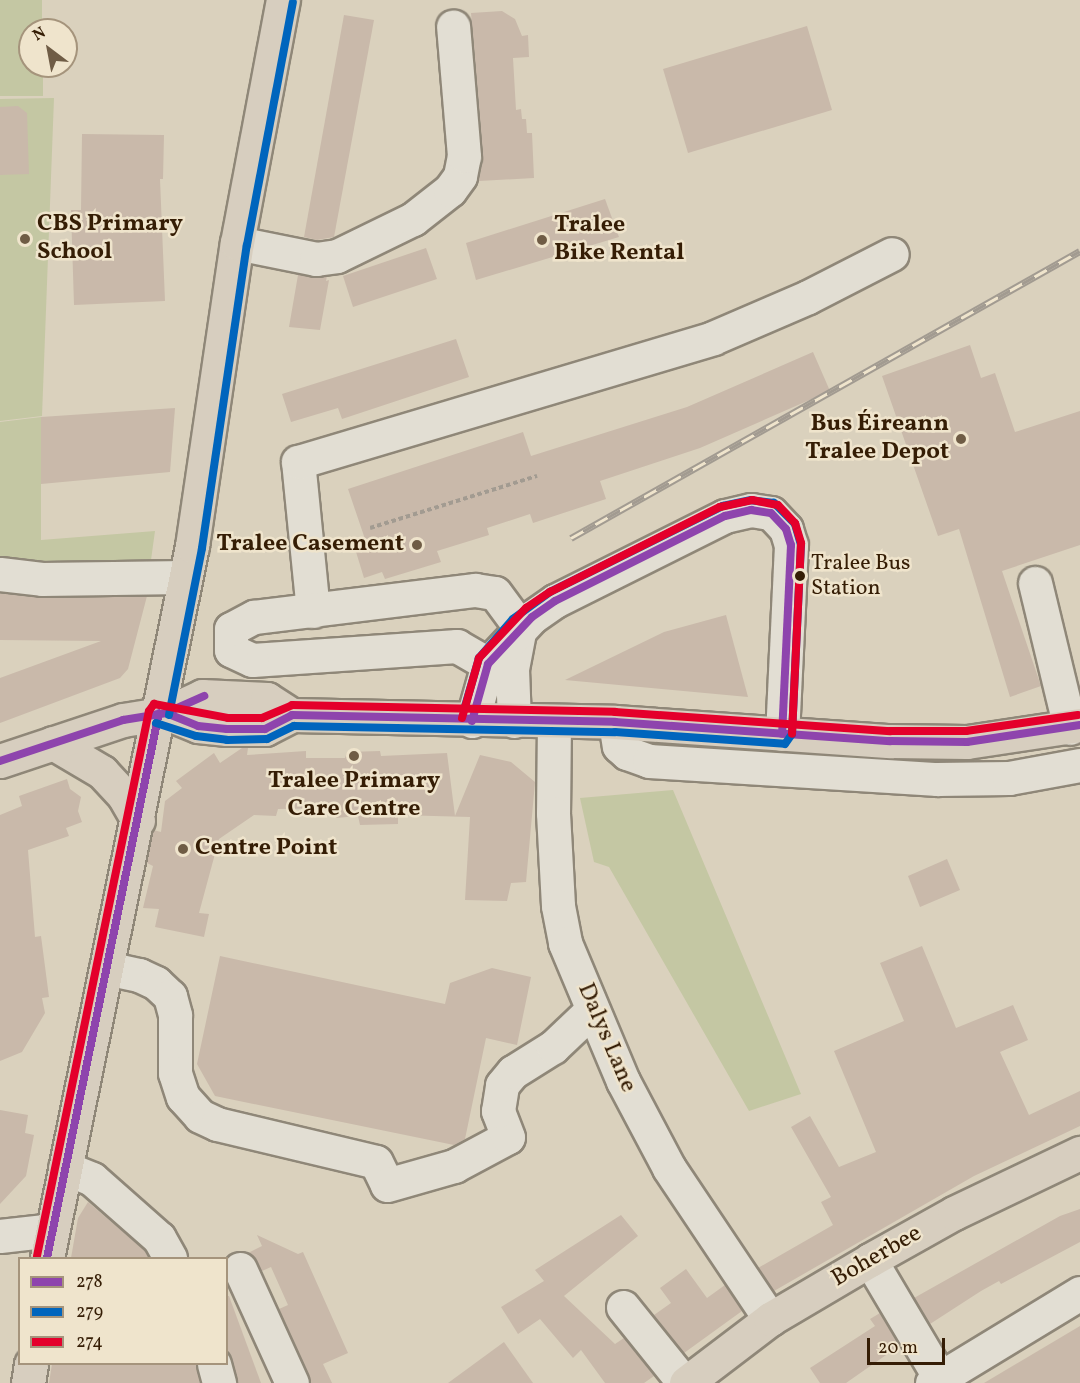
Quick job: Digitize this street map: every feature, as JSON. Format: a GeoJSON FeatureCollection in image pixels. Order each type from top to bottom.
{"type":"FeatureCollection","features":[{"type":"Feature","properties":{"kind":"main road"},"geometry":{"type":"LineString","coordinates":[[49,1244],[162,713],[237,243],[283,0]]}},
{"type":"Feature","properties":{"kind":"main road"},"geometry":{"type":"LineString","coordinates":[[0,761],[53,743],[162,713],[198,726],[227,729],[265,729],[292,715],[514,722],[615,722],[782,734],[967,742],[1075,726]]}},
{"type":"Feature","properties":{"kind":"main road"},"geometry":{"type":"LineString","coordinates":[[53,743],[102,772],[124,796],[138,820]]}},
{"type":"Feature","properties":{"kind":"main road","name":"Boherbee"},"geometry":{"type":"LineString","coordinates":[[685,1383],[770,1319],[870,1260],[964,1208],[1080,1153]]}},
{"type":"Feature","properties":{"kind":"main road"},"geometry":{"type":"LineString","coordinates":[[28,1383],[31,1365]]}},
{"type":"Feature","properties":{"kind":"street"},"geometry":{"type":"LineString","coordinates":[[237,243],[316,259],[337,256],[413,219],[450,190],[460,176],[464,156],[453,26]]}},
{"type":"Feature","properties":{"kind":"street"},"geometry":{"type":"LineString","coordinates":[[313,611],[298,462],[713,338],[808,297],[892,254]]}},
{"type":"Feature","properties":{"kind":"street"},"geometry":{"type":"LineString","coordinates":[[472,721],[488,664],[520,627],[555,600],[725,516],[751,510],[771,513],[786,529],[791,545],[782,734]]}},
{"type":"Feature","properties":{"kind":"street"},"geometry":{"type":"LineString","coordinates":[[0,574],[42,579],[185,577]]}},
{"type":"Feature","properties":{"kind":"street"},"geometry":{"type":"LineString","coordinates":[[1035,583],[1075,726]]}},
{"type":"Feature","properties":{"kind":"street"},"geometry":{"type":"LineString","coordinates":[[488,664],[457,646],[252,660],[231,650],[231,628],[254,617],[475,590],[495,593],[520,627],[512,669],[514,722]]}},
{"type":"Feature","properties":{"kind":"street","name":"Dalys Lane"},"geometry":{"type":"LineString","coordinates":[[554,721],[553,813],[558,906],[565,943],[623,1081],[669,1168],[770,1319]]}},
{"type":"Feature","properties":{"kind":"street"},"geometry":{"type":"LineString","coordinates":[[615,722],[619,746],[627,753],[649,761],[937,779],[1008,778],[1080,765]]}},
{"type":"Feature","properties":{"kind":"street"},"geometry":{"type":"LineString","coordinates":[[106,968],[139,975],[156,982],[170,996],[175,1014],[175,1073],[183,1097],[200,1116],[217,1124],[376,1162],[387,1185],[454,1166],[508,1137],[498,1111],[502,1085],[513,1072],[553,1047],[592,1010]]}},
{"type":"Feature","properties":{"kind":"street"},"geometry":{"type":"LineString","coordinates":[[65,1168],[92,1179],[159,1238],[169,1257]]}},
{"type":"Feature","properties":{"kind":"street"},"geometry":{"type":"LineString","coordinates":[[0,1236],[49,1244]]}},
{"type":"Feature","properties":{"kind":"street"},"geometry":{"type":"LineString","coordinates":[[870,1260],[936,1381],[1080,1293]]}},
{"type":"Feature","properties":{"kind":"street"},"geometry":{"type":"LineString","coordinates":[[240,1269],[292,1383]]}},
{"type":"Feature","properties":{"kind":"street"},"geometry":{"type":"LineString","coordinates":[[623,1307],[685,1383]]}},
{"type":"Feature","properties":{"kind":"street"},"geometry":{"type":"LineString","coordinates":[[214,1365],[219,1383]]}},
{"type":"Feature","properties":{"kind":"path"},"geometry":{"type":"LineString","coordinates":[[370,528],[537,476]]}},
{"type":"Feature","properties":{"kind":"path"},"geometry":{"type":"LineString","coordinates":[[397,519],[400,527]]}},
{"type":"Feature","properties":{"kind":"green space"},"geometry":{"type":"Polygon","coordinates":[[[0,0],[42,0],[42,18],[18,18],[18,78],[43,78],[43,96],[0,96],[0,0]]]}},
{"type":"Feature","properties":{"kind":"green space"},"geometry":{"type":"Polygon","coordinates":[[[54,98],[42,416],[0,421],[0,99],[54,98]]]}},
{"type":"Feature","properties":{"kind":"green space"},"geometry":{"type":"Polygon","coordinates":[[[41,417],[41,540],[155,531],[151,560],[42,572],[0,562],[0,422],[41,417]]]}},
{"type":"Feature","properties":{"kind":"green space"},"geometry":{"type":"Polygon","coordinates":[[[673,790],[801,1094],[749,1111],[609,867],[594,862],[580,798],[673,790]]]}},
{"type":"Feature","properties":{"kind":"building"},"geometry":{"type":"Polygon","coordinates":[[[502,11],[515,19],[522,36],[528,35],[529,57],[513,58],[516,110],[521,109],[522,119],[526,119],[527,133],[532,133],[534,178],[479,181],[483,154],[471,13],[502,11]]]}},
{"type":"Feature","properties":{"kind":"building"},"geometry":{"type":"Polygon","coordinates":[[[344,15],[374,20],[334,237],[317,240],[304,237],[344,15]]]}},
{"type":"Feature","properties":{"kind":"building"},"geometry":{"type":"Polygon","coordinates":[[[807,26],[832,110],[688,153],[663,69],[807,26]]]}},
{"type":"Feature","properties":{"kind":"building"},"geometry":{"type":"Polygon","coordinates":[[[18,106],[27,113],[29,174],[0,175],[0,107],[18,106]]]}},
{"type":"Feature","properties":{"kind":"building"},"geometry":{"type":"Polygon","coordinates":[[[82,134],[164,135],[163,179],[160,179],[165,301],[74,305],[71,210],[81,210],[82,134]]]}},
{"type":"Feature","properties":{"kind":"building","name":"Tralee Bike Rental"},"geometry":{"type":"Polygon","coordinates":[[[605,199],[619,237],[476,280],[466,243],[605,199]]]}},
{"type":"Feature","properties":{"kind":"building"},"geometry":{"type":"Polygon","coordinates":[[[426,248],[437,279],[353,307],[343,276],[426,248]]]}},
{"type":"Feature","properties":{"kind":"building"},"geometry":{"type":"Polygon","coordinates":[[[298,275],[327,276],[326,281],[329,280],[320,330],[289,327],[298,275]]]}},
{"type":"Feature","properties":{"kind":"building"},"geometry":{"type":"Polygon","coordinates":[[[456,339],[469,377],[342,419],[338,408],[291,422],[282,394],[456,339]]]}},
{"type":"Feature","properties":{"kind":"building"},"geometry":{"type":"Polygon","coordinates":[[[970,345],[981,378],[995,373],[1015,432],[1080,411],[1080,545],[1002,571],[1041,686],[1010,697],[959,529],[938,536],[882,376],[970,345]]]}},
{"type":"Feature","properties":{"kind":"building"},"geometry":{"type":"Polygon","coordinates":[[[813,352],[830,391],[700,448],[600,481],[606,499],[533,523],[530,514],[487,528],[489,535],[437,551],[441,562],[385,579],[382,572],[364,578],[353,542],[365,539],[348,489],[523,432],[531,456],[687,407],[813,352]]]}},
{"type":"Feature","properties":{"kind":"building"},"geometry":{"type":"Polygon","coordinates":[[[175,408],[170,472],[41,484],[41,417],[175,408]]]}},
{"type":"Feature","properties":{"kind":"building"},"geometry":{"type":"Polygon","coordinates":[[[0,593],[42,598],[147,596],[128,669],[120,678],[0,723],[0,678],[101,641],[0,640],[0,593]]]}},
{"type":"Feature","properties":{"kind":"building"},"geometry":{"type":"Polygon","coordinates":[[[726,615],[748,697],[565,680],[664,632],[726,615]]]}},
{"type":"Feature","properties":{"kind":"building","name":"Centre Point"},"geometry":{"type":"Polygon","coordinates":[[[242,748],[248,748],[247,755],[306,751],[306,758],[345,758],[347,752],[380,751],[381,756],[447,753],[455,816],[480,755],[511,762],[535,782],[526,882],[511,883],[507,901],[465,900],[470,817],[398,815],[398,824],[360,825],[358,816],[336,818],[335,808],[278,809],[276,816],[254,815],[219,839],[199,913],[209,914],[204,937],[155,927],[159,909],[143,908],[153,866],[147,863],[153,830],[161,832],[165,801],[182,788],[176,781],[214,753],[220,763],[242,748]]]}},
{"type":"Feature","properties":{"kind":"building"},"geometry":{"type":"Polygon","coordinates":[[[67,779],[70,789],[81,797],[78,811],[82,822],[66,828],[69,836],[28,850],[35,937],[41,936],[49,997],[42,998],[45,1013],[22,1052],[0,1061],[0,815],[22,806],[19,796],[67,779]]]}},
{"type":"Feature","properties":{"kind":"building"},"geometry":{"type":"Polygon","coordinates":[[[947,859],[960,890],[920,907],[908,876],[947,859]]]}},
{"type":"Feature","properties":{"kind":"building"},"geometry":{"type":"Polygon","coordinates":[[[922,946],[956,1028],[1013,1005],[1028,1040],[1000,1052],[1029,1115],[1080,1091],[1080,1126],[974,1176],[774,1291],[758,1268],[833,1225],[821,1202],[831,1197],[791,1127],[810,1116],[839,1167],[876,1152],[834,1051],[904,1021],[880,963],[922,946]]]}},
{"type":"Feature","properties":{"kind":"building"},"geometry":{"type":"Polygon","coordinates":[[[220,956],[445,1004],[450,983],[492,968],[531,977],[517,1045],[486,1038],[465,1139],[454,1145],[215,1096],[197,1064],[220,956]]]}},
{"type":"Feature","properties":{"kind":"building"},"geometry":{"type":"Polygon","coordinates":[[[0,1110],[28,1115],[25,1133],[34,1135],[26,1176],[0,1204],[0,1110]]]}},
{"type":"Feature","properties":{"kind":"building"},"geometry":{"type":"Polygon","coordinates":[[[88,1202],[144,1250],[148,1257],[71,1257],[78,1218],[88,1202]]]}},
{"type":"Feature","properties":{"kind":"building"},"geometry":{"type":"Polygon","coordinates":[[[1080,1209],[1080,1242],[1001,1284],[999,1281],[930,1324],[914,1298],[1060,1216],[1080,1209]]]}},
{"type":"Feature","properties":{"kind":"building"},"geometry":{"type":"Polygon","coordinates":[[[621,1215],[638,1236],[564,1296],[615,1344],[624,1338],[654,1376],[644,1383],[605,1383],[581,1350],[573,1358],[540,1319],[518,1334],[501,1307],[544,1281],[535,1270],[621,1215]]]}},
{"type":"Feature","properties":{"kind":"building"},"geometry":{"type":"Polygon","coordinates":[[[257,1235],[298,1254],[303,1252],[348,1353],[323,1364],[332,1383],[310,1383],[279,1309],[288,1305],[271,1267],[262,1271],[248,1253],[262,1246],[257,1235]]]}},
{"type":"Feature","properties":{"kind":"building"},"geometry":{"type":"Polygon","coordinates":[[[686,1269],[707,1298],[725,1285],[742,1311],[684,1353],[654,1315],[671,1303],[660,1288],[686,1269]]]}},
{"type":"Feature","properties":{"kind":"building"},"geometry":{"type":"Polygon","coordinates":[[[228,1296],[261,1383],[237,1383],[228,1356],[228,1296]]]}},
{"type":"Feature","properties":{"kind":"building"},"geometry":{"type":"Polygon","coordinates":[[[880,1313],[899,1346],[846,1383],[820,1383],[810,1368],[875,1326],[870,1319],[880,1313]]]}},
{"type":"Feature","properties":{"kind":"building"},"geometry":{"type":"Polygon","coordinates":[[[1080,1326],[1080,1383],[984,1383],[1080,1326]]]}},
{"type":"Feature","properties":{"kind":"building"},"geometry":{"type":"Polygon","coordinates":[[[504,1342],[533,1383],[448,1383],[504,1342]]]}},
{"type":"Feature","properties":{"kind":"building"},"geometry":{"type":"Polygon","coordinates":[[[52,1365],[196,1365],[200,1383],[49,1383],[52,1365]]]}},
{"type":"Feature","properties":{"kind":"railway"},"geometry":{"type":"LineString","coordinates":[[571,538],[1080,251]]}},
{"type":"Feature","properties":{"kind":"transit line","name":"279"},"geometry":{"type":"LineString","coordinates":[[169,715],[202,548],[247,245],[293,2]]}},
{"type":"Feature","properties":{"kind":"transit line","name":"279"},"geometry":{"type":"LineString","coordinates":[[156,723],[196,736],[227,740],[267,739],[294,726],[615,732],[785,744],[792,734],[801,545],[795,524],[774,503],[751,500],[723,506],[550,592],[513,619],[479,658],[464,710]]}},
{"type":"Feature","properties":{"kind":"transit line","name":"274"},"geometry":{"type":"LineString","coordinates":[[462,718],[479,658],[526,608],[550,592],[720,507],[752,500],[778,505],[795,523],[801,543],[792,734]]}},
{"type":"Feature","properties":{"kind":"transit line","name":"278"},"geometry":{"type":"LineString","coordinates":[[472,721],[488,664],[532,617],[555,601],[725,516],[751,510],[771,513],[786,529],[791,545],[782,734]]}},
{"type":"Feature","properties":{"kind":"transit line","name":"278"},"geometry":{"type":"LineString","coordinates":[[0,761],[123,720],[166,713],[204,696]]}},
{"type":"Feature","properties":{"kind":"transit line","name":"274"},"geometry":{"type":"LineString","coordinates":[[37,1256],[149,711],[154,704],[228,718],[262,718],[292,705],[615,712],[890,731],[966,731],[1078,715]]}},
{"type":"Feature","properties":{"kind":"transit line","name":"278"},"geometry":{"type":"LineString","coordinates":[[47,1257],[159,713]]}},
{"type":"Feature","properties":{"kind":"transit line","name":"278"},"geometry":{"type":"LineString","coordinates":[[166,713],[198,726],[227,729],[265,729],[292,715],[615,722],[890,741],[967,742],[1080,725]]}},
{"type":"Feature","properties":{"kind":"place","name":"CBS Primary School"},"geometry":{"type":"Point","coordinates":[25,239]}},
{"type":"Feature","properties":{"kind":"place","name":"Tralee Bike Rental"},"geometry":{"type":"Point","coordinates":[542,240]}},
{"type":"Feature","properties":{"kind":"place","name":"Bus Éireann Tralee Depot"},"geometry":{"type":"Point","coordinates":[961,439]}},
{"type":"Feature","properties":{"kind":"place","name":"Tralee Casement"},"geometry":{"type":"Point","coordinates":[417,545]}},
{"type":"Feature","properties":{"kind":"place","name":"Tralee Bus Station"},"geometry":{"type":"Point","coordinates":[800,576]}},
{"type":"Feature","properties":{"kind":"place","name":"Tralee Primary Care Centre"},"geometry":{"type":"Point","coordinates":[354,756]}},
{"type":"Feature","properties":{"kind":"place","name":"Centre Point"},"geometry":{"type":"Point","coordinates":[183,849]}}]}
